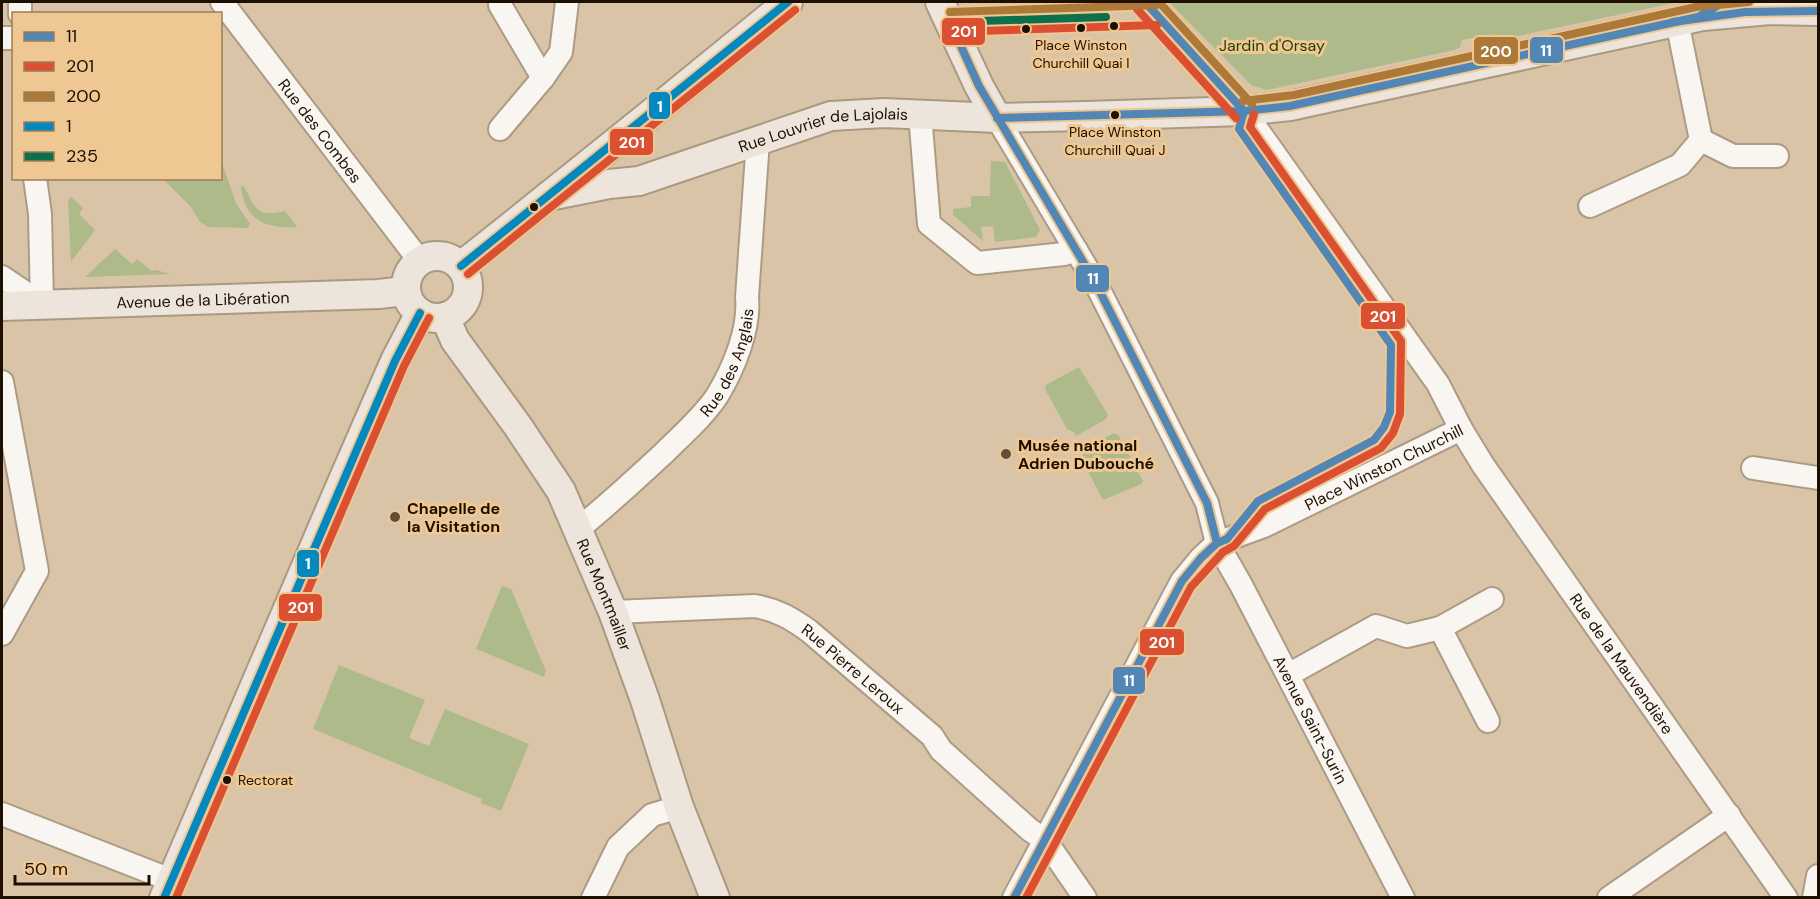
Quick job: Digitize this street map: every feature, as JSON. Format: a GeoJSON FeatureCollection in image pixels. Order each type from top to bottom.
{"type":"FeatureCollection","features":[{"type":"Feature","properties":{"kind":"main road"},"geometry":{"type":"LineString","coordinates":[[461,266],[788,2]]}},
{"type":"Feature","properties":{"kind":"main road"},"geometry":{"type":"LineString","coordinates":[[940,2],[997,118],[1244,111],[1296,105],[1688,19],[1770,10],[1818,11]]}},
{"type":"Feature","properties":{"kind":"main road","name":"Place Winston Churchill"},"geometry":{"type":"LineString","coordinates":[[1145,2],[1244,111]]}},
{"type":"Feature","properties":{"kind":"main road"},"geometry":{"type":"LineString","coordinates":[[1688,19],[1724,2]]}},
{"type":"Feature","properties":{"kind":"main road","name":"Rue Louvrier de Lajolais"},"geometry":{"type":"LineString","coordinates":[[549,196],[609,184],[639,181],[831,116],[884,113],[997,118]]}},
{"type":"Feature","properties":{"kind":"main road"},"geometry":{"type":"LineString","coordinates":[[606,149],[620,165],[655,175]]}},
{"type":"Feature","properties":{"kind":"main road"},"geometry":{"type":"LineString","coordinates":[[440,255],[452,258],[461,266],[468,280],[467,295],[460,309],[423,307],[408,274],[419,260],[440,255]]}},
{"type":"Feature","properties":{"kind":"main road","name":"Avenue de la Libération"},"geometry":{"type":"LineString","coordinates":[[2,306],[42,304],[423,307]]}},
{"type":"Feature","properties":{"kind":"main road"},"geometry":{"type":"LineString","coordinates":[[168,889],[344,477],[395,361],[423,307]]}},
{"type":"Feature","properties":{"kind":"main road","name":"Rue Montmailler"},"geometry":{"type":"LineString","coordinates":[[423,307],[455,340],[517,425],[561,491],[614,612],[645,699],[678,807],[715,897]]}},
{"type":"Feature","properties":{"kind":"street","name":"Rue des Combes"},"geometry":{"type":"LineString","coordinates":[[222,2],[419,260]]}},
{"type":"Feature","properties":{"kind":"street"},"geometry":{"type":"LineString","coordinates":[[500,129],[543,78],[561,52],[567,2]]}},
{"type":"Feature","properties":{"kind":"street"},"geometry":{"type":"LineString","coordinates":[[1811,2],[1818,11]]}},
{"type":"Feature","properties":{"kind":"street"},"geometry":{"type":"LineString","coordinates":[[500,5],[543,78]]}},
{"type":"Feature","properties":{"kind":"street"},"geometry":{"type":"LineString","coordinates":[[1590,206],[1680,165],[1701,140],[1688,19]]}},
{"type":"Feature","properties":{"kind":"street"},"geometry":{"type":"LineString","coordinates":[[222,31],[244,29]]}},
{"type":"Feature","properties":{"kind":"street","name":"Place Winston Churchill"},"geometry":{"type":"LineString","coordinates":[[1217,543],[1264,526],[1461,429],[1438,384],[1244,111]]}},
{"type":"Feature","properties":{"kind":"street"},"geometry":{"type":"LineString","coordinates":[[920,114],[929,224],[977,263],[1064,254],[1076,250]]}},
{"type":"Feature","properties":{"kind":"street","name":"Avenue Saint-Surin"},"geometry":{"type":"LineString","coordinates":[[997,118],[1095,282],[1207,503],[1217,543],[1403,897]]}},
{"type":"Feature","properties":{"kind":"street","name":"Rue des Anglais"},"geometry":{"type":"LineString","coordinates":[[579,529],[678,440],[703,413],[726,380],[748,313],[747,297],[758,140]]}},
{"type":"Feature","properties":{"kind":"street"},"geometry":{"type":"LineString","coordinates":[[1701,140],[1732,156],[1777,156]]}},
{"type":"Feature","properties":{"kind":"street"},"geometry":{"type":"LineString","coordinates":[[35,180],[40,214],[42,304]]}},
{"type":"Feature","properties":{"kind":"street"},"geometry":{"type":"LineString","coordinates":[[2,278],[42,304]]}},
{"type":"Feature","properties":{"kind":"street"},"geometry":{"type":"LineString","coordinates":[[2,382],[37,571],[2,634]]}},
{"type":"Feature","properties":{"kind":"street","name":"Rue de la Mauvendière"},"geometry":{"type":"LineString","coordinates":[[1461,429],[1483,465],[1786,897]]}},
{"type":"Feature","properties":{"kind":"street"},"geometry":{"type":"LineString","coordinates":[[1753,468],[1818,478]]}},
{"type":"Feature","properties":{"kind":"street"},"geometry":{"type":"LineString","coordinates":[[1014,897],[1182,581],[1217,543]]}},
{"type":"Feature","properties":{"kind":"street"},"geometry":{"type":"LineString","coordinates":[[1288,675],[1376,626],[1407,636],[1440,628],[1492,599]]}},
{"type":"Feature","properties":{"kind":"street","name":"Rue Pierre Leroux"},"geometry":{"type":"LineString","coordinates":[[614,612],[755,606],[772,609],[789,616],[932,736],[941,750],[1030,830],[1045,840],[1085,897]]}},
{"type":"Feature","properties":{"kind":"street"},"geometry":{"type":"LineString","coordinates":[[1440,628],[1488,721]]}},
{"type":"Feature","properties":{"kind":"street"},"geometry":{"type":"LineString","coordinates":[[592,897],[618,847],[652,816],[678,807]]}},
{"type":"Feature","properties":{"kind":"street"},"geometry":{"type":"LineString","coordinates":[[2,814],[168,889]]}},
{"type":"Feature","properties":{"kind":"street"},"geometry":{"type":"LineString","coordinates":[[1609,897],[1729,815]]}},
{"type":"Feature","properties":{"kind":"street"},"geometry":{"type":"LineString","coordinates":[[1814,897],[1818,876]]}},
{"type":"Feature","properties":{"kind":"green space","name":"Jardin d'Orsay"},"geometry":{"type":"Polygon","coordinates":[[[1169,2],[1679,2],[1503,39],[1496,39],[1492,34],[1462,40],[1460,47],[1455,50],[1266,90],[1251,85],[1169,2]]]}},
{"type":"Feature","properties":{"kind":"green space"},"geometry":{"type":"Polygon","coordinates":[[[991,161],[1005,162],[1040,230],[1036,237],[995,242],[993,226],[981,227],[983,241],[953,215],[953,209],[971,207],[971,196],[990,196],[991,161]]]}},
{"type":"Feature","properties":{"kind":"green space"},"geometry":{"type":"Polygon","coordinates":[[[222,163],[236,203],[250,224],[248,228],[208,227],[200,222],[191,207],[164,180],[222,180],[222,163]]]}},
{"type":"Feature","properties":{"kind":"green space"},"geometry":{"type":"Polygon","coordinates":[[[243,185],[257,209],[267,213],[285,211],[297,227],[276,226],[259,221],[252,215],[243,199],[241,187],[243,185]]]}},
{"type":"Feature","properties":{"kind":"green space"},"geometry":{"type":"Polygon","coordinates":[[[71,197],[83,208],[79,214],[95,230],[71,262],[68,201],[71,197]]]}},
{"type":"Feature","properties":{"kind":"green space"},"geometry":{"type":"Polygon","coordinates":[[[115,249],[132,264],[137,259],[151,271],[170,274],[85,277],[115,249]]]}},
{"type":"Feature","properties":{"kind":"green space"},"geometry":{"type":"Polygon","coordinates":[[[1079,367],[1108,415],[1106,419],[1076,436],[1074,432],[1067,429],[1045,389],[1046,385],[1079,367]]]}},
{"type":"Feature","properties":{"kind":"green space"},"geometry":{"type":"Polygon","coordinates":[[[1114,433],[1118,435],[1143,481],[1141,484],[1103,500],[1082,460],[1083,449],[1114,433]]]}},
{"type":"Feature","properties":{"kind":"green space"},"geometry":{"type":"Polygon","coordinates":[[[502,586],[511,589],[546,671],[544,677],[476,649],[502,586]]]}},
{"type":"Feature","properties":{"kind":"green space"},"geometry":{"type":"Polygon","coordinates":[[[339,665],[425,700],[409,738],[429,746],[445,709],[529,744],[501,811],[481,803],[482,799],[313,729],[339,665]]]}},
{"type":"Feature","properties":{"kind":"transit line","name":"1"},"geometry":{"type":"LineString","coordinates":[[461,266],[788,2]]}},
{"type":"Feature","properties":{"kind":"transit line","name":"11"},"geometry":{"type":"LineString","coordinates":[[1145,2],[1244,111]]}},
{"type":"Feature","properties":{"kind":"transit line","name":"200"},"geometry":{"type":"LineString","coordinates":[[1159,2],[1252,104]]}},
{"type":"Feature","properties":{"kind":"transit line","name":"11"},"geometry":{"type":"LineString","coordinates":[[997,118],[1244,111],[1290,106],[1698,17],[1724,2]]}},
{"type":"Feature","properties":{"kind":"transit line","name":"200"},"geometry":{"type":"LineString","coordinates":[[1243,101],[1294,95],[1696,7],[1749,2]]}},
{"type":"Feature","properties":{"kind":"transit line","name":"200"},"geometry":{"type":"LineString","coordinates":[[950,12],[1157,5]]}},
{"type":"Feature","properties":{"kind":"transit line","name":"201"},"geometry":{"type":"LineString","coordinates":[[1137,9],[1236,118]]}},
{"type":"Feature","properties":{"kind":"transit line","name":"201"},"geometry":{"type":"LineString","coordinates":[[468,274],[795,10]]}},
{"type":"Feature","properties":{"kind":"transit line","name":"11"},"geometry":{"type":"LineString","coordinates":[[1673,22],[1745,12],[1818,11]]}},
{"type":"Feature","properties":{"kind":"transit line","name":"235"},"geometry":{"type":"LineString","coordinates":[[950,22],[1106,17]]}},
{"type":"Feature","properties":{"kind":"transit line","name":"11"},"geometry":{"type":"LineString","coordinates":[[950,22],[979,86],[1095,282],[1207,503],[1217,543]]}},
{"type":"Feature","properties":{"kind":"transit line","name":"201"},"geometry":{"type":"LineString","coordinates":[[950,32],[1157,25]]}},
{"type":"Feature","properties":{"kind":"transit line","name":"11"},"geometry":{"type":"LineString","coordinates":[[1014,898],[1182,581],[1217,543],[1227,539],[1258,501],[1374,440],[1384,427],[1390,412],[1391,345],[1239,129],[1244,111]]}},
{"type":"Feature","properties":{"kind":"transit line","name":"201"},"geometry":{"type":"LineString","coordinates":[[1026,898],[1191,587],[1223,552],[1234,546],[1265,509],[1381,448],[1393,433],[1400,414],[1401,341],[1250,127],[1254,114]]}},
{"type":"Feature","properties":{"kind":"transit line","name":"1"},"geometry":{"type":"LineString","coordinates":[[164,898],[395,361],[420,313]]}},
{"type":"Feature","properties":{"kind":"transit line","name":"201"},"geometry":{"type":"LineString","coordinates":[[176,898],[404,366],[429,318]]}},
{"type":"Feature","properties":{"kind":"place","name":"Place Winston Churchill Quai I"},"geometry":{"type":"Point","coordinates":[1081,28]}},
{"type":"Feature","properties":{"kind":"place","name":"Place Winston Churchill Quai J"},"geometry":{"type":"Point","coordinates":[1115,115]}},
{"type":"Feature","properties":{"kind":"place","name":"Musée national Adrien Dubouché"},"geometry":{"type":"Point","coordinates":[1006,454]}},
{"type":"Feature","properties":{"kind":"place","name":"Chapelle de la Visitation"},"geometry":{"type":"Point","coordinates":[395,517]}},
{"type":"Feature","properties":{"kind":"place","name":"Rectorat"},"geometry":{"type":"Point","coordinates":[227,780]}}]}
